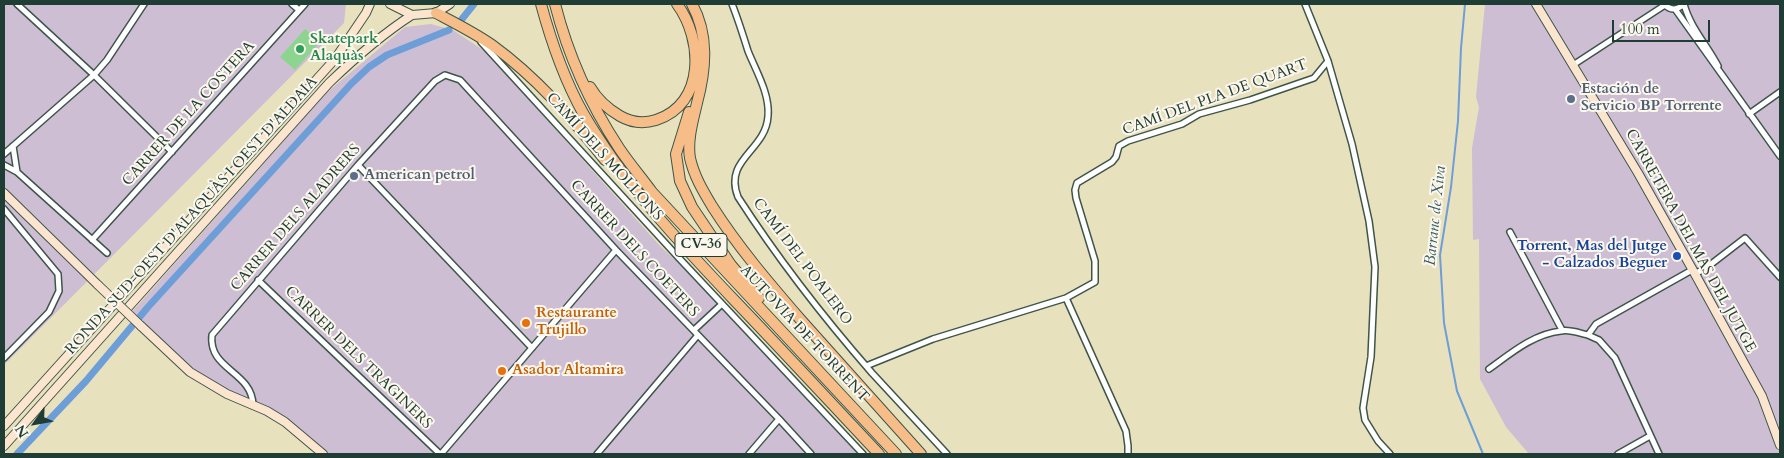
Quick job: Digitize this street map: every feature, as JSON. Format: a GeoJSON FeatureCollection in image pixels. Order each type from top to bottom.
{"type":"FeatureCollection","features":[{"type":"Feature","properties":{"kind":"highway","name":"AUTOVIA DE TORRENT"},"geometry":{"type":"LineString","coordinates":[[541,4],[549,34],[566,78],[608,155],[642,199],[696,259],[879,454]]}},
{"type":"Feature","properties":{"kind":"highway","name":"AUTOVIA DE TORRENT"},"geometry":{"type":"LineString","coordinates":[[555,4],[561,28],[578,74],[595,108],[619,148],[652,192],[896,454]]}},
{"type":"Feature","properties":{"kind":"highway"},"geometry":{"type":"LineString","coordinates":[[560,4],[583,73],[593,92],[610,110],[629,121],[646,124],[673,112],[680,106],[691,89],[696,66],[692,32],[686,15],[677,4]]}},
{"type":"Feature","properties":{"kind":"highway"},"geometry":{"type":"LineString","coordinates":[[692,4],[705,41],[705,63],[691,126],[690,157],[697,181],[727,229],[763,276],[921,454]]}},
{"type":"Feature","properties":{"kind":"highway"},"geometry":{"type":"LineString","coordinates":[[436,13],[492,45],[518,66],[575,122],[639,202],[679,246],[696,259]]}},
{"type":"Feature","properties":{"kind":"highway"},"geometry":{"type":"LineString","coordinates":[[705,63],[676,154],[680,180],[692,207],[731,265],[821,368],[836,390]]}},
{"type":"Feature","properties":{"kind":"main road","name":"RONDA SUD-OEST D'ALAQUÀS I OEST D'ALDAIA"},"geometry":{"type":"LineString","coordinates":[[4,426],[335,59],[370,4]]}},
{"type":"Feature","properties":{"kind":"main road"},"geometry":{"type":"LineString","coordinates":[[390,4],[412,15],[436,13],[450,4]]}},
{"type":"Feature","properties":{"kind":"main road","name":"CARRETERA DEL MAS DEL JUTGE"},"geometry":{"type":"LineString","coordinates":[[1536,4],[1638,174],[1694,272],[1761,394],[1780,445]]}},
{"type":"Feature","properties":{"kind":"main road","name":"RONDA SUD-OEST D'ALAQUÀS I OEST D'ALDAIA"},"geometry":{"type":"LineString","coordinates":[[4,446],[330,83],[354,59],[383,35],[412,15]]}},
{"type":"Feature","properties":{"kind":"main road"},"geometry":{"type":"LineString","coordinates":[[4,193],[190,372],[227,394],[286,422],[323,454]]}},
{"type":"Feature","properties":{"kind":"street"},"geometry":{"type":"LineString","coordinates":[[17,4],[94,75],[172,152]]}},
{"type":"Feature","properties":{"kind":"street"},"geometry":{"type":"LineString","coordinates":[[4,154],[94,75],[144,4]]}},
{"type":"Feature","properties":{"kind":"street"},"geometry":{"type":"LineString","coordinates":[[292,4],[299,10]]}},
{"type":"Feature","properties":{"kind":"street","name":"CARRER DE LA COSTERA"},"geometry":{"type":"LineString","coordinates":[[92,240],[305,4]]}},
{"type":"Feature","properties":{"kind":"street","name":"CAMÍ DEL POALERO"},"geometry":{"type":"LineString","coordinates":[[732,4],[765,95],[768,116],[764,133],[738,166],[734,178],[736,193],[755,224],[784,264],[866,366],[947,454]]}},
{"type":"Feature","properties":{"kind":"street"},"geometry":{"type":"LineString","coordinates":[[1305,4],[1328,61],[1352,144],[1369,221],[1375,267],[1371,357],[1363,408],[1365,420],[1378,441],[1390,454]]}},
{"type":"Feature","properties":{"kind":"street"},"geometry":{"type":"LineString","coordinates":[[1675,9],[1684,4],[1688,17],[1709,48],[1724,77]]}},
{"type":"Feature","properties":{"kind":"street"},"geometry":{"type":"LineString","coordinates":[[1573,64],[1665,5],[1675,9],[1780,156]]}},
{"type":"Feature","properties":{"kind":"street","name":"CAMÍ DELS MOLLONS"},"geometry":{"type":"LineString","coordinates":[[470,31],[863,454]]}},
{"type":"Feature","properties":{"kind":"street","name":"CAMÍ DEL PLA DE QUART"},"geometry":{"type":"LineString","coordinates":[[866,366],[933,339],[1066,298],[1095,282],[1095,261],[1076,198],[1075,190],[1077,183],[1112,162],[1120,146],[1128,141],[1173,128],[1199,114],[1250,100],[1314,78],[1328,61]]}},
{"type":"Feature","properties":{"kind":"street","name":"CARRER DELS COETERS"},"geometry":{"type":"LineString","coordinates":[[435,81],[444,75],[460,80],[616,250],[811,454]]}},
{"type":"Feature","properties":{"kind":"street","name":"CARRER DELS ALADRERS"},"geometry":{"type":"LineString","coordinates":[[253,406],[250,391],[238,375],[218,360],[213,352],[211,345],[212,335],[358,165],[435,81]]}},
{"type":"Feature","properties":{"kind":"street"},"geometry":{"type":"LineString","coordinates":[[1749,114],[1780,92]]}},
{"type":"Feature","properties":{"kind":"street"},"geometry":{"type":"LineString","coordinates":[[13,146],[14,164],[17,172]]}},
{"type":"Feature","properties":{"kind":"street"},"geometry":{"type":"LineString","coordinates":[[4,165],[17,172],[107,253]]}},
{"type":"Feature","properties":{"kind":"street"},"geometry":{"type":"LineString","coordinates":[[358,165],[532,348]]}},
{"type":"Feature","properties":{"kind":"street"},"geometry":{"type":"LineString","coordinates":[[4,209],[58,274],[59,291],[49,312],[4,357]]}},
{"type":"Feature","properties":{"kind":"street"},"geometry":{"type":"LineString","coordinates":[[1510,232],[1562,330]]}},
{"type":"Feature","properties":{"kind":"street"},"geometry":{"type":"LineString","coordinates":[[1588,335],[1596,324],[1694,272],[1710,266],[1745,238],[1780,277]]}},
{"type":"Feature","properties":{"kind":"street"},"geometry":{"type":"LineString","coordinates":[[440,454],[616,250]]}},
{"type":"Feature","properties":{"kind":"street","name":"CARRER DELS TRAGINERS"},"geometry":{"type":"LineString","coordinates":[[258,280],[440,454]]}},
{"type":"Feature","properties":{"kind":"street"},"geometry":{"type":"LineString","coordinates":[[1066,298],[1126,432],[1128,454]]}},
{"type":"Feature","properties":{"kind":"street"},"geometry":{"type":"LineString","coordinates":[[597,454],[722,304]]}},
{"type":"Feature","properties":{"kind":"street"},"geometry":{"type":"LineString","coordinates":[[1489,369],[1512,352],[1538,337],[1562,330],[1588,335],[1599,340],[1615,358],[1659,454]]}},
{"type":"Feature","properties":{"kind":"street"},"geometry":{"type":"LineString","coordinates":[[749,454],[779,419]]}},
{"type":"Feature","properties":{"kind":"street"},"geometry":{"type":"LineString","coordinates":[[1618,454],[1650,436]]}},
{"type":"Feature","properties":{"kind":"shaded area"},"geometry":{"type":"Polygon","coordinates":[[[4,4],[346,4],[344,23],[4,365],[4,4]]]}},
{"type":"Feature","properties":{"kind":"shaded area"},"geometry":{"type":"Polygon","coordinates":[[[1485,4],[1780,4],[1780,454],[1529,454],[1506,427],[1480,379],[1479,239],[1473,240],[1472,148],[1479,107],[1476,97],[1485,4]]]}},
{"type":"Feature","properties":{"kind":"shaded area"},"geometry":{"type":"Polygon","coordinates":[[[431,24],[453,30],[486,52],[661,247],[697,279],[861,454],[322,454],[286,424],[191,370],[131,313],[326,93],[405,27],[431,24]]]}},
{"type":"Feature","properties":{"kind":"green space","name":"Skatepark Alaquàs"},"geometry":{"type":"Polygon","coordinates":[[[305,29],[320,42],[295,70],[280,57],[305,29]]]}},
{"type":"Feature","properties":{"kind":"waterway"},"geometry":{"type":"LineString","coordinates":[[462,19],[474,4]]}},
{"type":"Feature","properties":{"kind":"waterway","name":"Barranc de Xiva"},"geometry":{"type":"LineString","coordinates":[[1465,4],[1458,121],[1451,187],[1440,255],[1444,323],[1457,391],[1483,454]]}},
{"type":"Feature","properties":{"kind":"waterway"},"geometry":{"type":"LineString","coordinates":[[17,454],[86,381],[148,307],[351,84],[369,67],[387,55],[449,30]]}},
{"type":"Feature","properties":{"kind":"place","name":"Skatepark Alaquàs"},"geometry":{"type":"Point","coordinates":[300,49]}},
{"type":"Feature","properties":{"kind":"place","name":"Estación de Servicio BP Torrente"},"geometry":{"type":"Point","coordinates":[1571,99]}},
{"type":"Feature","properties":{"kind":"place","name":"American petrol"},"geometry":{"type":"Point","coordinates":[354,176]}},
{"type":"Feature","properties":{"kind":"place","name":"Torrent, Mas del Jutge - Calzados Beguer"},"geometry":{"type":"Point","coordinates":[1677,256]}},
{"type":"Feature","properties":{"kind":"place","name":"Restaurante Trujillo"},"geometry":{"type":"Point","coordinates":[526,323]}},
{"type":"Feature","properties":{"kind":"place","name":"Asador Altamira"},"geometry":{"type":"Point","coordinates":[502,371]}}]}
